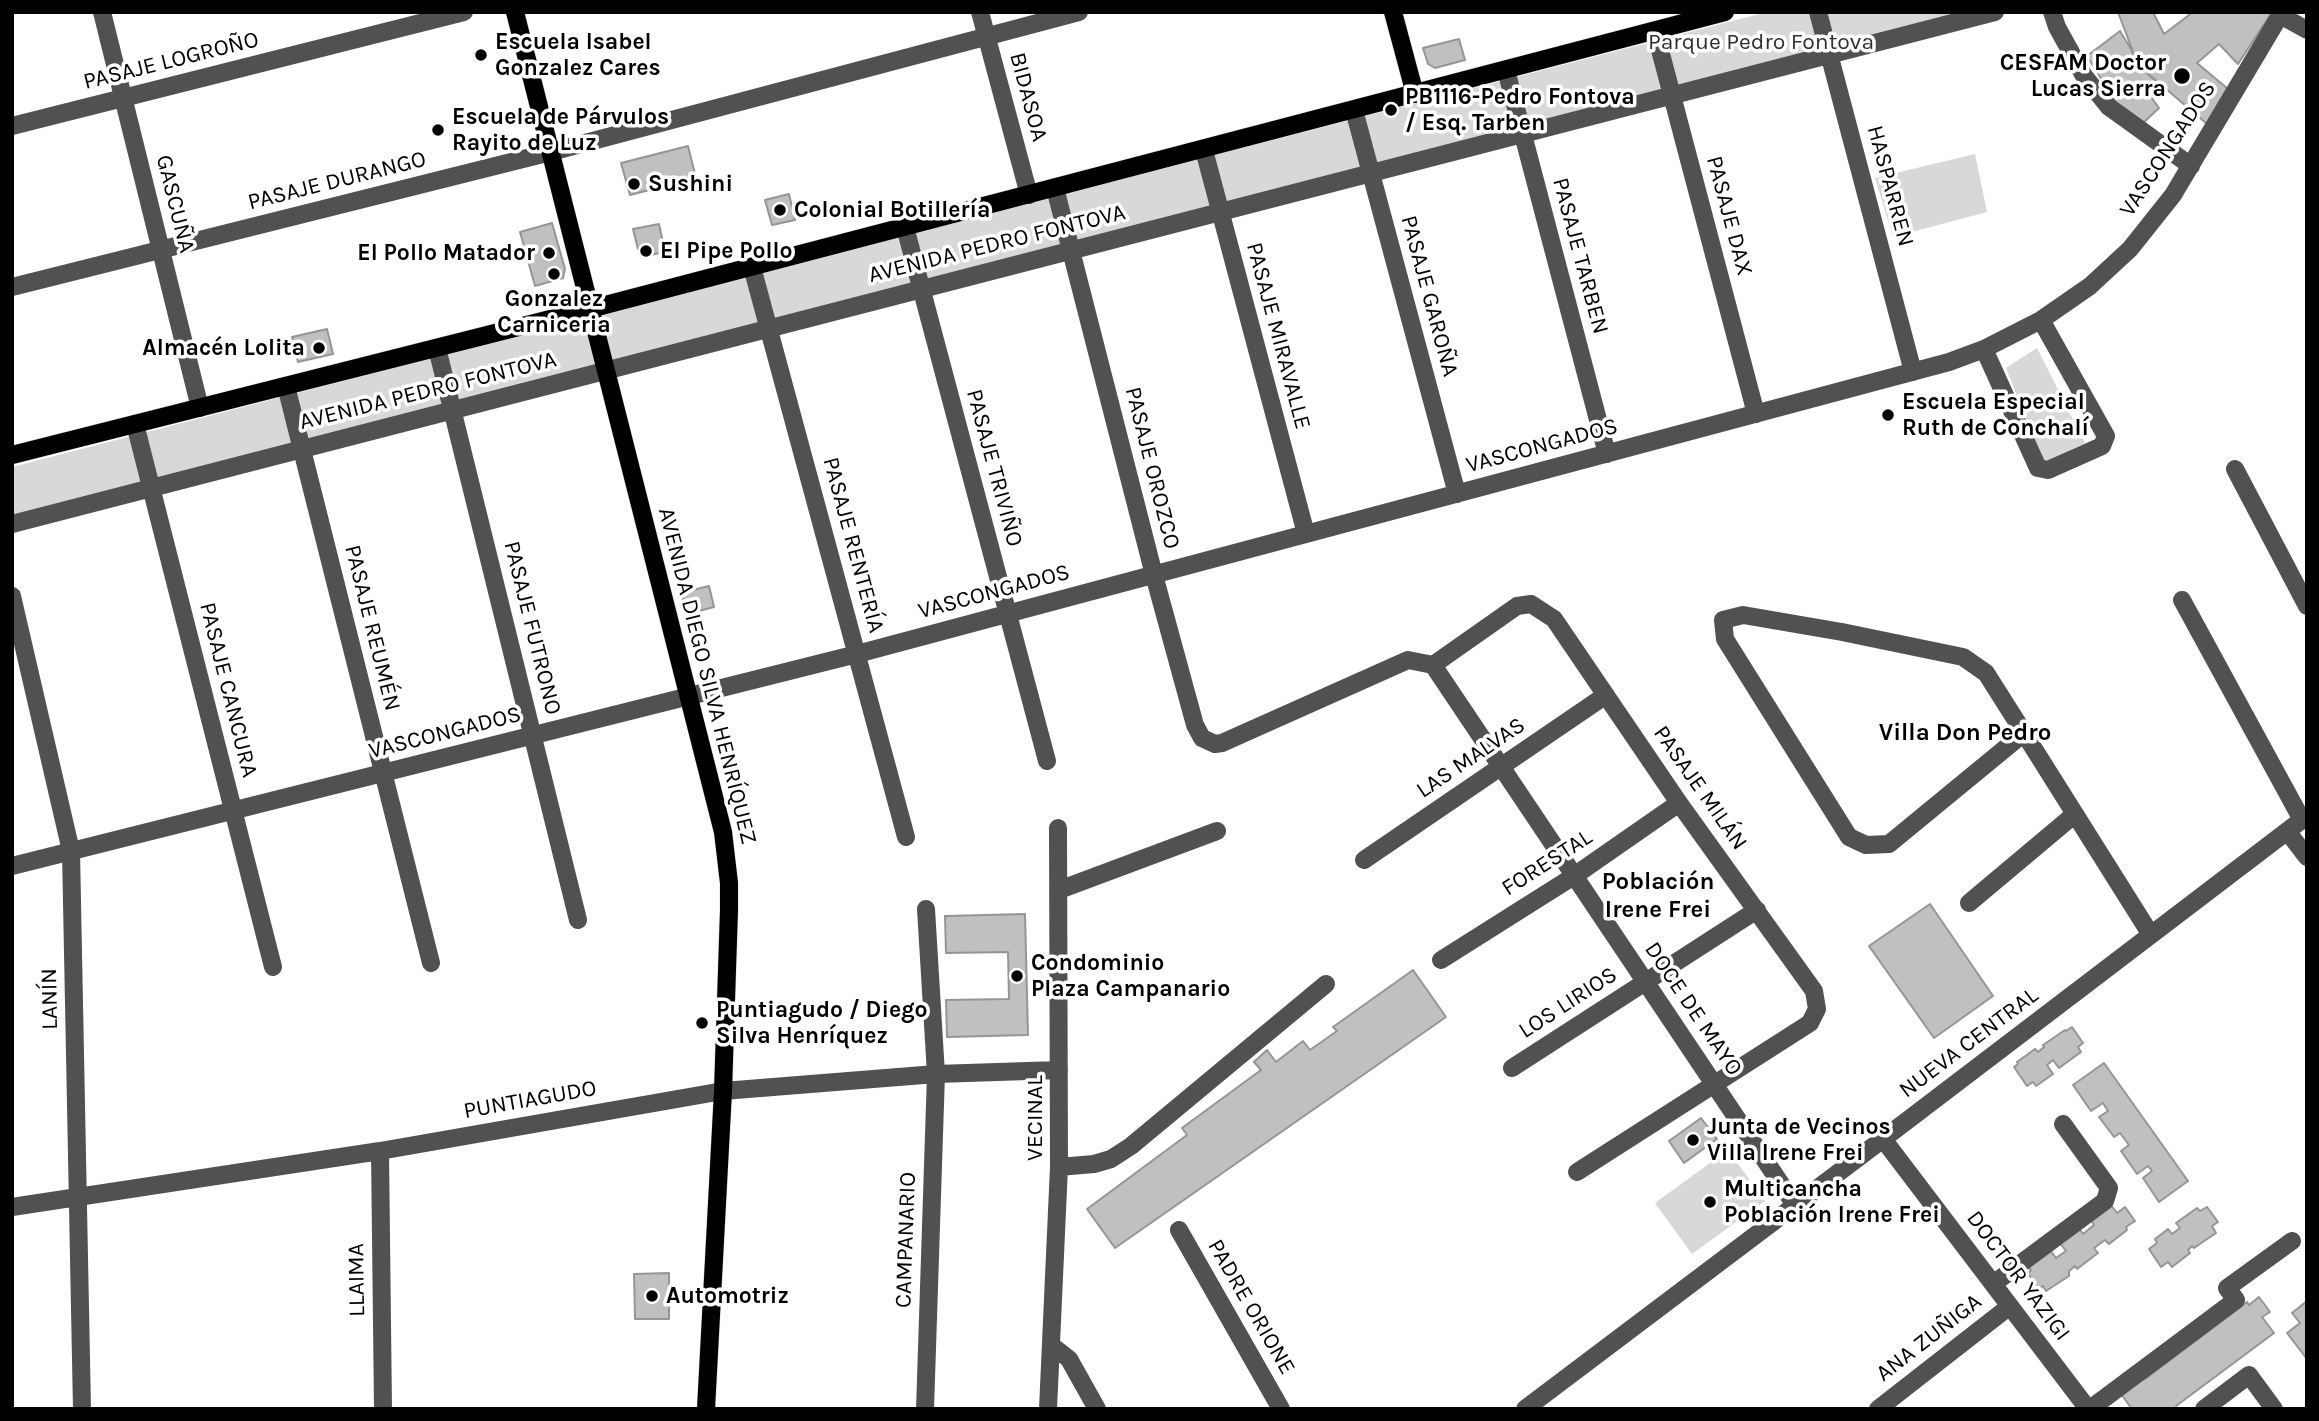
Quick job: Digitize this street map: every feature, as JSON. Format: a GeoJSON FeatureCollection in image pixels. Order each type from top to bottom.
{"type":"FeatureCollection","features":[{"type":"Feature","properties":{"kind":"main road","name":"AVENIDA DIEGO SILVA HENRÍQUEZ"},"geometry":{"type":"LineString","coordinates":[[515,12],[718,808],[727,857],[729,910],[723,1091],[706,1409]]}},
{"type":"Feature","properties":{"kind":"main road"},"geometry":{"type":"LineString","coordinates":[[1393,12],[1415,94]]}},
{"type":"Feature","properties":{"kind":"main road","name":"AVENIDA PEDRO FONTOVA"},"geometry":{"type":"LineString","coordinates":[[12,455],[590,309],[1725,12]]}},
{"type":"Feature","properties":{"kind":"street","name":"GASCUÑA"},"geometry":{"type":"LineString","coordinates":[[102,12],[200,408]]}},
{"type":"Feature","properties":{"kind":"street","name":"PASAJE LOGROÑO"},"geometry":{"type":"LineString","coordinates":[[12,126],[464,12]]}},
{"type":"Feature","properties":{"kind":"street","name":"BIDASOA"},"geometry":{"type":"LineString","coordinates":[[981,12],[1029,195]]}},
{"type":"Feature","properties":{"kind":"street","name":"PASAJE DURANGO"},"geometry":{"type":"LineString","coordinates":[[12,287],[551,152],[1079,12]]}},
{"type":"Feature","properties":{"kind":"street","name":"HASPARREN"},"geometry":{"type":"LineString","coordinates":[[1818,12],[1913,372]]}},
{"type":"Feature","properties":{"kind":"street","name":"AVENIDA PEDRO FONTOVA"},"geometry":{"type":"LineString","coordinates":[[12,524],[1995,12]]}},
{"type":"Feature","properties":{"kind":"street"},"geometry":{"type":"LineString","coordinates":[[2052,12],[2057,27],[2084,76],[2109,107],[2191,166]]}},
{"type":"Feature","properties":{"kind":"street"},"geometry":{"type":"LineString","coordinates":[[2281,13],[2307,30]]}},
{"type":"Feature","properties":{"kind":"street","name":"VASCONGADOS"},"geometry":{"type":"LineString","coordinates":[[12,866],[689,698],[1913,372],[1984,349],[2041,320],[2090,286],[2130,249],[2160,214],[2191,166],[2281,13]]}},
{"type":"Feature","properties":{"kind":"street","name":"PASAJE DAX"},"geometry":{"type":"LineString","coordinates":[[1655,31],[1756,414]]}},
{"type":"Feature","properties":{"kind":"street","name":"PASAJE TARBEN"},"geometry":{"type":"LineString","coordinates":[[1506,70],[1607,454]]}},
{"type":"Feature","properties":{"kind":"street","name":"PASAJE GAROÑA"},"geometry":{"type":"LineString","coordinates":[[1353,110],[1457,494]]}},
{"type":"Feature","properties":{"kind":"street","name":"PASAJE MIRAVALLE"},"geometry":{"type":"LineString","coordinates":[[1204,149],[1306,534]]}},
{"type":"Feature","properties":{"kind":"street","name":"PASAJE OROZCO"},"geometry":{"type":"LineString","coordinates":[[1055,188],[1154,575],[1198,733],[1208,742],[1222,743],[1408,660],[1433,665]]}},
{"type":"Feature","properties":{"kind":"street","name":"PASAJE TRIVIÑO"},"geometry":{"type":"LineString","coordinates":[[905,227],[1047,761]]}},
{"type":"Feature","properties":{"kind":"street","name":"PASAJE RENTERÍA"},"geometry":{"type":"LineString","coordinates":[[752,267],[906,837]]}},
{"type":"Feature","properties":{"kind":"street"},"geometry":{"type":"LineString","coordinates":[[1984,349],[2038,468],[2048,470],[2102,446],[2106,436],[2041,320]]}},
{"type":"Feature","properties":{"kind":"street","name":"PASAJE FUTRONO"},"geometry":{"type":"LineString","coordinates":[[438,348],[578,920]]}},
{"type":"Feature","properties":{"kind":"street","name":"PASAJE REUMÉN"},"geometry":{"type":"LineString","coordinates":[[286,386],[431,962]]}},
{"type":"Feature","properties":{"kind":"street","name":"PASAJE CANCURA"},"geometry":{"type":"LineString","coordinates":[[135,424],[273,967]]}},
{"type":"Feature","properties":{"kind":"street"},"geometry":{"type":"LineString","coordinates":[[2235,469],[2307,606]]}},
{"type":"Feature","properties":{"kind":"street","name":"LANÍN"},"geometry":{"type":"LineString","coordinates":[[12,596],[72,851],[76,1197],[82,1409]]}},
{"type":"Feature","properties":{"kind":"street"},"geometry":{"type":"LineString","coordinates":[[2182,600],[2298,822],[2307,858]]}},
{"type":"Feature","properties":{"kind":"street","name":"PASAJE MILÁN"},"geometry":{"type":"LineString","coordinates":[[1433,665],[1517,606],[1531,604],[1554,619],[1679,803],[1814,990],[1817,1010],[1810,1023],[1714,1084]]}},
{"type":"Feature","properties":{"kind":"street"},"geometry":{"type":"LineString","coordinates":[[2024,733],[1889,844],[1866,845],[1849,837],[1725,639],[1723,620],[1743,615],[1842,632],[1962,657],[1986,673],[2024,733],[2151,935]]}},
{"type":"Feature","properties":{"kind":"street","name":"DOCE DE MAYO"},"geometry":{"type":"LineString","coordinates":[[1433,665],[1795,1205]]}},
{"type":"Feature","properties":{"kind":"street","name":"LAS MALVAS"},"geometry":{"type":"LineString","coordinates":[[1364,860],[1606,695]]}},
{"type":"Feature","properties":{"kind":"street","name":"FORESTAL"},"geometry":{"type":"LineString","coordinates":[[1441,960],[1574,876],[1679,803]]}},
{"type":"Feature","properties":{"kind":"street"},"geometry":{"type":"LineString","coordinates":[[1969,903],[2075,814]]}},
{"type":"Feature","properties":{"kind":"street","name":"NUEVA CENTRAL"},"geometry":{"type":"LineString","coordinates":[[1525,1409],[2298,822]]}},
{"type":"Feature","properties":{"kind":"street","name":"VECINAL"},"geometry":{"type":"LineString","coordinates":[[1048,1409],[1059,1167],[1058,828]]}},
{"type":"Feature","properties":{"kind":"street"},"geometry":{"type":"LineString","coordinates":[[1059,890],[1217,831]]}},
{"type":"Feature","properties":{"kind":"street","name":"CAMPANARIO"},"geometry":{"type":"LineString","coordinates":[[925,1409],[936,1074],[926,909]]}},
{"type":"Feature","properties":{"kind":"street","name":"LOS LIRIOS"},"geometry":{"type":"LineString","coordinates":[[1512,1068],[1757,910]]}},
{"type":"Feature","properties":{"kind":"street"},"geometry":{"type":"LineString","coordinates":[[1059,1167],[1094,1164],[1111,1159],[1131,1146],[1326,984]]}},
{"type":"Feature","properties":{"kind":"street","name":"PUNTIAGUDO"},"geometry":{"type":"LineString","coordinates":[[12,1208],[380,1151],[723,1091],[936,1074],[1059,1070]]}},
{"type":"Feature","properties":{"kind":"street"},"geometry":{"type":"LineString","coordinates":[[1577,1172],[1714,1084]]}},
{"type":"Feature","properties":{"kind":"street"},"geometry":{"type":"LineString","coordinates":[[1993,1284],[2105,1201],[2109,1188],[2063,1124]]}},
{"type":"Feature","properties":{"kind":"street","name":"DOCTOR YAZIGI"},"geometry":{"type":"LineString","coordinates":[[1883,1139],[2089,1409]]}},
{"type":"Feature","properties":{"kind":"street","name":"LLAIMA"},"geometry":{"type":"LineString","coordinates":[[380,1151],[383,1409]]}},
{"type":"Feature","properties":{"kind":"street","name":"PADRE ORIONE"},"geometry":{"type":"LineString","coordinates":[[1179,1230],[1281,1409]]}},
{"type":"Feature","properties":{"kind":"street"},"geometry":{"type":"LineString","coordinates":[[2089,1409],[2236,1300],[2227,1288],[2292,1241]]}},
{"type":"Feature","properties":{"kind":"street","name":"ANA ZUÑIGA"},"geometry":{"type":"LineString","coordinates":[[1878,1409],[2010,1306]]}},
{"type":"Feature","properties":{"kind":"street"},"geometry":{"type":"LineString","coordinates":[[1051,1345],[1069,1359],[1097,1409]]}},
{"type":"Feature","properties":{"kind":"street"},"geometry":{"type":"LineString","coordinates":[[2204,1409],[2249,1375],[2274,1409]]}},
{"type":"Feature","properties":{"kind":"green space","name":"Parque Pedro Fontova"},"geometry":{"type":"Polygon","coordinates":[[[1767,12],[1983,12],[12,520],[12,467],[1767,12]]]}},
{"type":"Feature","properties":{"kind":"green space"},"geometry":{"type":"Polygon","coordinates":[[[1975,154],[1987,212],[1893,237],[1875,178],[1975,154]]]}},
{"type":"Feature","properties":{"kind":"green space"},"geometry":{"type":"Polygon","coordinates":[[[2037,348],[2085,443],[2043,463],[2006,368],[2037,348]]]}},
{"type":"Feature","properties":{"kind":"green space","name":"Multicancha Población Irene Frei"},"geometry":{"type":"Polygon","coordinates":[[[1728,1150],[1765,1201],[1692,1254],[1655,1203],[1728,1150]]]}},
{"type":"Feature","properties":{"kind":"building","name":"CESFAM Doctor Lucas Sierra"},"geometry":{"type":"Polygon","coordinates":[[[2118,12],[2153,12],[2164,34],[2193,12],[2272,12],[2238,64],[2219,44],[2197,63],[2228,89],[2207,124],[2138,65],[2118,12]]]}},
{"type":"Feature","properties":{"kind":"building","name":"CESFAM Doctor Lucas Sierra"},"geometry":{"type":"Polygon","coordinates":[[[2120,31],[2138,65],[2162,87],[2151,97],[2159,108],[2141,125],[2117,105],[2106,89],[2112,82],[2110,77],[2103,82],[2087,56],[2120,31]]]}},
{"type":"Feature","properties":{"kind":"building"},"geometry":{"type":"Polygon","coordinates":[[[1459,39],[1465,60],[1435,68],[1428,64],[1423,48],[1459,39]]]}},
{"type":"Feature","properties":{"kind":"building"},"geometry":{"type":"Polygon","coordinates":[[[688,146],[696,178],[630,195],[621,163],[688,146]]]}},
{"type":"Feature","properties":{"kind":"building","name":"Colonial Botillería"},"geometry":{"type":"Polygon","coordinates":[[[789,194],[795,220],[772,225],[765,200],[789,194]]]}},
{"type":"Feature","properties":{"kind":"building"},"geometry":{"type":"Polygon","coordinates":[[[552,223],[565,269],[563,278],[535,286],[520,232],[552,223]]]}},
{"type":"Feature","properties":{"kind":"building"},"geometry":{"type":"Polygon","coordinates":[[[659,224],[665,252],[646,256],[638,249],[633,229],[659,224]]]}},
{"type":"Feature","properties":{"kind":"building"},"geometry":{"type":"Polygon","coordinates":[[[327,329],[333,354],[298,362],[292,337],[327,329]]]}},
{"type":"Feature","properties":{"kind":"building"},"geometry":{"type":"Polygon","coordinates":[[[709,586],[714,607],[687,614],[681,593],[709,586]]]}},
{"type":"Feature","properties":{"kind":"building"},"geometry":{"type":"Polygon","coordinates":[[[1930,904],[1993,996],[1934,1038],[1869,946],[1930,904]]]}},
{"type":"Feature","properties":{"kind":"building","name":"Condominio Plaza Campanario"},"geometry":{"type":"Polygon","coordinates":[[[1025,914],[1028,1035],[947,1037],[946,1000],[1009,999],[1008,952],[946,953],[945,916],[1025,914]]]}},
{"type":"Feature","properties":{"kind":"building"},"geometry":{"type":"Polygon","coordinates":[[[1413,970],[1446,1017],[1115,1248],[1087,1209],[1187,1135],[1182,1128],[1261,1070],[1254,1062],[1267,1050],[1276,1062],[1303,1041],[1310,1050],[1337,1031],[1333,1027],[1413,970]]]}},
{"type":"Feature","properties":{"kind":"building"},"geometry":{"type":"Polygon","coordinates":[[[2072,1027],[2083,1043],[2078,1047],[2081,1052],[2059,1068],[2053,1060],[2047,1065],[2053,1074],[2036,1086],[2033,1082],[2027,1086],[2014,1067],[2017,1062],[2035,1049],[2038,1052],[2043,1045],[2072,1027]]]}},
{"type":"Feature","properties":{"kind":"building"},"geometry":{"type":"Polygon","coordinates":[[[2104,1063],[2188,1181],[2159,1202],[2143,1178],[2152,1171],[2148,1166],[2137,1174],[2121,1151],[2129,1145],[2120,1133],[2114,1137],[2099,1117],[2108,1111],[2103,1103],[2091,1111],[2073,1085],[2104,1063]]]}},
{"type":"Feature","properties":{"kind":"building","name":"Junta de Vecinos Villa Irene Frei"},"geometry":{"type":"Polygon","coordinates":[[[1701,1118],[1717,1139],[1684,1163],[1669,1141],[1701,1118]]]}},
{"type":"Feature","properties":{"kind":"building"},"geometry":{"type":"Polygon","coordinates":[[[2111,1205],[2117,1213],[2125,1207],[2135,1221],[2109,1244],[2105,1240],[2094,1248],[2098,1253],[2077,1269],[2075,1266],[2069,1271],[2069,1276],[2046,1291],[2043,1286],[2038,1289],[2028,1273],[2031,1270],[2028,1266],[2050,1250],[2056,1258],[2066,1251],[2059,1242],[2079,1228],[2083,1234],[2094,1225],[2091,1220],[2111,1205]]]}},
{"type":"Feature","properties":{"kind":"building"},"geometry":{"type":"Polygon","coordinates":[[[2207,1207],[2218,1222],[2212,1226],[2216,1233],[2194,1248],[2192,1246],[2188,1250],[2190,1253],[2172,1267],[2168,1262],[2161,1267],[2149,1249],[2157,1243],[2155,1239],[2168,1229],[2172,1234],[2180,1228],[2176,1223],[2197,1208],[2200,1211],[2207,1207]]]}},
{"type":"Feature","properties":{"kind":"building","name":"Automotriz"},"geometry":{"type":"Polygon","coordinates":[[[669,1273],[669,1319],[635,1319],[634,1274],[669,1273]]]}},
{"type":"Feature","properties":{"kind":"building"},"geometry":{"type":"Polygon","coordinates":[[[2259,1297],[2270,1312],[2262,1317],[2274,1333],[2176,1406],[2178,1409],[2132,1409],[2121,1394],[2247,1302],[2249,1305],[2259,1297]]]}},
{"type":"Feature","properties":{"kind":"building"},"geometry":{"type":"Polygon","coordinates":[[[2307,1301],[2307,1359],[2287,1333],[2300,1323],[2292,1313],[2307,1301]]]}},
{"type":"Feature","properties":{"kind":"place","name":"Escuela Isabel Gonzalez Cares"},"geometry":{"type":"Point","coordinates":[481,55]}},
{"type":"Feature","properties":{"kind":"place","name":"CESFAM Doctor Lucas Sierra"},"geometry":{"type":"Point","coordinates":[2182,76]}},
{"type":"Feature","properties":{"kind":"place","name":"PB1116-Pedro Fontova / Esq. Tarben"},"geometry":{"type":"Point","coordinates":[1391,110]}},
{"type":"Feature","properties":{"kind":"place","name":"Escuela de Párvulos Rayito de Luz"},"geometry":{"type":"Point","coordinates":[438,130]}},
{"type":"Feature","properties":{"kind":"place","name":"Sushini"},"geometry":{"type":"Point","coordinates":[634,184]}},
{"type":"Feature","properties":{"kind":"place","name":"Colonial Botillería"},"geometry":{"type":"Point","coordinates":[780,210]}},
{"type":"Feature","properties":{"kind":"place","name":"El Pipe Pollo"},"geometry":{"type":"Point","coordinates":[646,251]}},
{"type":"Feature","properties":{"kind":"place","name":"El Pollo Matador"},"geometry":{"type":"Point","coordinates":[549,253]}},
{"type":"Feature","properties":{"kind":"place","name":"Gonzalez Carniceria"},"geometry":{"type":"Point","coordinates":[554,274]}},
{"type":"Feature","properties":{"kind":"place","name":"Almacén Lolita"},"geometry":{"type":"Point","coordinates":[319,348]}},
{"type":"Feature","properties":{"kind":"place","name":"Escuela Especial Ruth de Conchalí"},"geometry":{"type":"Point","coordinates":[1888,415]}},
{"type":"Feature","properties":{"kind":"place","name":"Condominio Plaza Campanario"},"geometry":{"type":"Point","coordinates":[1017,976]}},
{"type":"Feature","properties":{"kind":"place","name":"Puntiagudo / Diego Silva Henríquez"},"geometry":{"type":"Point","coordinates":[702,1023]}},
{"type":"Feature","properties":{"kind":"place","name":"Junta de Vecinos Villa Irene Frei"},"geometry":{"type":"Point","coordinates":[1693,1140]}},
{"type":"Feature","properties":{"kind":"place","name":"Multicancha Población Irene Frei"},"geometry":{"type":"Point","coordinates":[1710,1202]}},
{"type":"Feature","properties":{"kind":"place","name":"Automotriz"},"geometry":{"type":"Point","coordinates":[652,1296]}},
{"type":"Feature","properties":{"kind":"district","name":"Villa Don Pedro"},"geometry":{"type":"Point","coordinates":[1965,733]}},
{"type":"Feature","properties":{"kind":"district","name":"Población Irene Frei"},"geometry":{"type":"Point","coordinates":[1658,896]}}]}
